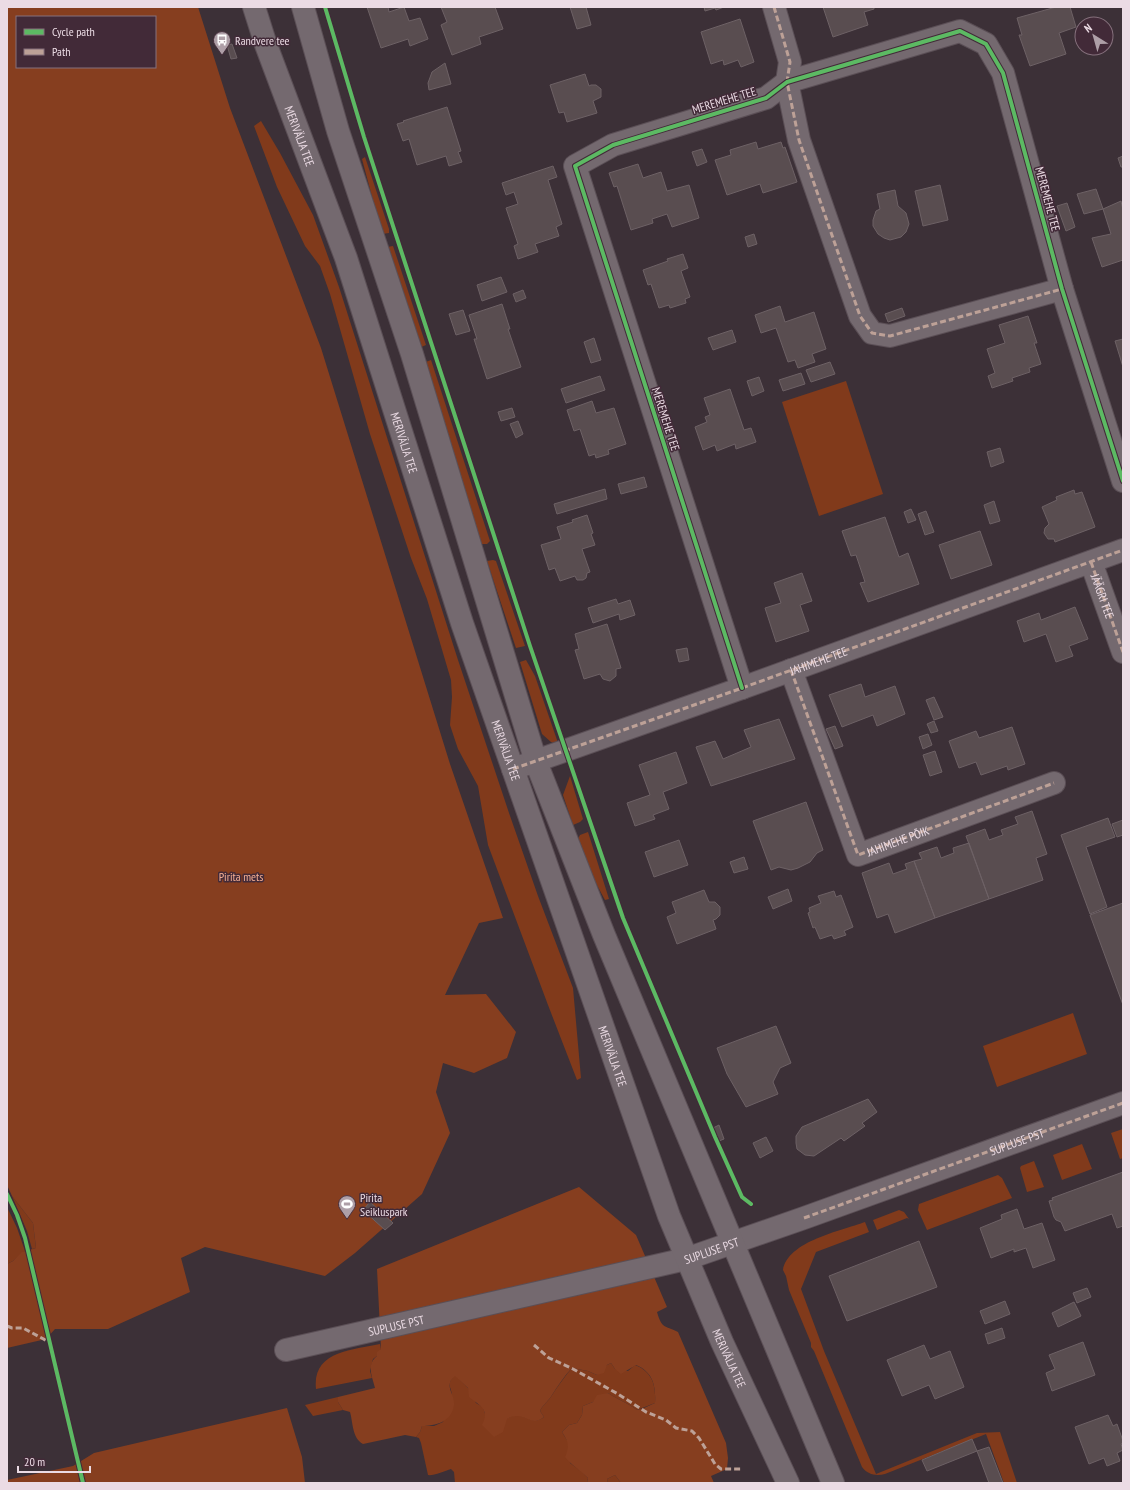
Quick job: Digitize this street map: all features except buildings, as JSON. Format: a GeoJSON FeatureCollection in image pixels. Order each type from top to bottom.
{"type":"FeatureCollection","features":[{"type":"Feature","properties":{"kind":"street","name":"MERIVÄLJA TEE"},"geometry":{"type":"LineString","coordinates":[[254,7],[268,52],[346,258],[462,623],[668,1216],[742,1387],[788,1483]]}},
{"type":"Feature","properties":{"kind":"street","name":"MERIVÄLJA TEE"},"geometry":{"type":"LineString","coordinates":[[303,7],[338,131],[412,354],[536,762],[604,935],[833,1483]]}},
{"type":"Feature","properties":{"kind":"street"},"geometry":{"type":"LineString","coordinates":[[774,7],[790,62],[787,82],[802,147],[860,316],[872,333],[890,336],[1062,288]]}},
{"type":"Feature","properties":{"kind":"street","name":"MEREMEHE TEE"},"geometry":{"type":"LineString","coordinates":[[742,688],[575,166],[612,145],[766,98],[787,82],[960,31],[986,44],[1003,73],[1062,288],[1123,481]]}},
{"type":"Feature","properties":{"kind":"street","name":"JAHIMEHE TEE"},"geometry":{"type":"LineString","coordinates":[[513,769],[1123,550]]}},
{"type":"Feature","properties":{"kind":"street","name":"JÄÄGRI TEE"},"geometry":{"type":"LineString","coordinates":[[1091,562],[1123,652]]}},
{"type":"Feature","properties":{"kind":"street","name":"JAHIMEHE PÕIK"},"geometry":{"type":"LineString","coordinates":[[791,670],[858,855],[1054,783]]}},
{"type":"Feature","properties":{"kind":"street","name":"SUPLUSE PST"},"geometry":{"type":"LineString","coordinates":[[286,1350],[686,1259],[1123,1103]]}},
{"type":"Feature","properties":{"kind":"shaded area"},"geometry":{"type":"Polygon","coordinates":[[[261,121],[313,215],[339,287],[458,660],[509,813],[538,896],[573,988],[581,1078],[577,1080],[488,845],[478,786],[458,749],[450,725],[452,697],[451,680],[427,599],[411,558],[370,434],[330,294],[320,266],[305,246],[277,187],[254,126],[261,121]]]}},
{"type":"Feature","properties":{"kind":"shaded area"},"geometry":{"type":"Polygon","coordinates":[[[365,157],[389,229],[389,233],[382,234],[362,159],[365,157]]]}},
{"type":"Feature","properties":{"kind":"shaded area"},"geometry":{"type":"Polygon","coordinates":[[[393,246],[426,345],[419,348],[387,247],[393,246]]]}},
{"type":"Feature","properties":{"kind":"shaded area"},"geometry":{"type":"Polygon","coordinates":[[[431,360],[490,541],[487,544],[481,544],[423,363],[431,360]]]}},
{"type":"Feature","properties":{"kind":"shaded area"},"geometry":{"type":"Polygon","coordinates":[[[846,381],[883,494],[819,516],[782,402],[846,381]]]}},
{"type":"Feature","properties":{"kind":"shaded area"},"geometry":{"type":"Polygon","coordinates":[[[487,561],[496,561],[525,646],[516,648],[487,561]]]}},
{"type":"Feature","properties":{"kind":"shaded area"},"geometry":{"type":"Polygon","coordinates":[[[526,660],[535,676],[557,740],[557,744],[551,742],[542,734],[520,662],[526,660]]]}},
{"type":"Feature","properties":{"kind":"shaded area"},"geometry":{"type":"Polygon","coordinates":[[[570,776],[583,819],[573,825],[563,795],[570,776]]]}},
{"type":"Feature","properties":{"kind":"shaded area"},"geometry":{"type":"Polygon","coordinates":[[[588,832],[609,899],[605,900],[591,874],[578,839],[580,835],[588,832]]]}},
{"type":"Feature","properties":{"kind":"shaded area"},"geometry":{"type":"Polygon","coordinates":[[[1073,1013],[1087,1054],[997,1087],[983,1046],[1073,1013]]]}},
{"type":"Feature","properties":{"kind":"shaded area"},"geometry":{"type":"Polygon","coordinates":[[[1123,1129],[1123,1158],[1120,1159],[1111,1133],[1123,1129]]]}},
{"type":"Feature","properties":{"kind":"shaded area"},"geometry":{"type":"Polygon","coordinates":[[[1082,1144],[1092,1169],[1062,1180],[1053,1155],[1082,1144]]]}},
{"type":"Feature","properties":{"kind":"shaded area"},"geometry":{"type":"Polygon","coordinates":[[[1034,1161],[1044,1187],[1027,1192],[1020,1168],[1021,1166],[1034,1161]]]}},
{"type":"Feature","properties":{"kind":"shaded area"},"geometry":{"type":"Polygon","coordinates":[[[998,1175],[1002,1178],[1012,1198],[927,1230],[918,1210],[919,1204],[998,1175]]]}},
{"type":"Feature","properties":{"kind":"shaded area"},"geometry":{"type":"Polygon","coordinates":[[[12,1196],[33,1223],[36,1248],[32,1249],[27,1231],[12,1196]]]}},
{"type":"Feature","properties":{"kind":"shaded area"},"geometry":{"type":"Polygon","coordinates":[[[7,1207],[17,1228],[25,1251],[7,1264],[7,1207]]]}},
{"type":"Feature","properties":{"kind":"shaded area"},"geometry":{"type":"Polygon","coordinates":[[[899,1210],[904,1212],[909,1219],[907,1218],[877,1230],[873,1220],[899,1210]]]}},
{"type":"Feature","properties":{"kind":"shaded area"},"geometry":{"type":"Polygon","coordinates":[[[865,1222],[869,1232],[816,1252],[801,1289],[824,1351],[876,1474],[977,1433],[1000,1432],[1017,1483],[1004,1483],[986,1434],[885,1474],[878,1475],[872,1474],[867,1472],[862,1467],[811,1347],[811,1343],[789,1290],[783,1270],[787,1260],[805,1244],[830,1233],[865,1222]]]}},
{"type":"Feature","properties":{"kind":"shaded area"},"geometry":{"type":"Polygon","coordinates":[[[380,1344],[381,1349],[377,1356],[373,1359],[370,1371],[372,1378],[316,1389],[316,1376],[320,1367],[327,1360],[336,1354],[380,1344]]]}},
{"type":"Feature","properties":{"kind":"shaded area"},"geometry":{"type":"Polygon","coordinates":[[[611,1363],[615,1369],[628,1371],[635,1365],[646,1372],[650,1376],[654,1385],[655,1403],[637,1410],[608,1393],[583,1406],[582,1415],[577,1423],[569,1425],[562,1432],[568,1442],[570,1463],[588,1478],[587,1483],[455,1483],[454,1472],[451,1469],[428,1475],[421,1443],[419,1438],[416,1437],[422,1426],[434,1426],[443,1422],[452,1399],[450,1381],[455,1375],[468,1388],[476,1403],[483,1407],[486,1417],[507,1419],[514,1415],[518,1415],[536,1420],[544,1417],[540,1411],[541,1409],[572,1368],[588,1371],[597,1375],[611,1363]]]}},
{"type":"Feature","properties":{"kind":"shaded area"},"geometry":{"type":"Polygon","coordinates":[[[338,1397],[338,1402],[343,1410],[313,1416],[305,1405],[338,1397]]]}},
{"type":"Feature","properties":{"kind":"shaded area"},"geometry":{"type":"Polygon","coordinates":[[[615,1475],[621,1483],[608,1483],[607,1479],[615,1475]]]}},
{"type":"Feature","properties":{"kind":"green space","name":"Pirita mets"},"geometry":{"type":"Polygon","coordinates":[[[7,7],[198,7],[230,108],[321,348],[450,764],[503,918],[479,923],[445,995],[486,994],[516,1032],[507,1058],[474,1073],[443,1063],[436,1092],[450,1133],[422,1194],[355,1253],[325,1276],[205,1247],[181,1258],[190,1292],[108,1329],[55,1329],[46,1339],[7,1348],[7,1264],[13,1261],[22,1252],[36,1248],[33,1223],[12,1196],[7,1185],[7,7]]]}},
{"type":"Feature","properties":{"kind":"green space"},"geometry":{"type":"Polygon","coordinates":[[[579,1187],[636,1235],[667,1307],[657,1312],[660,1321],[664,1326],[678,1332],[726,1443],[728,1458],[727,1469],[711,1476],[714,1483],[621,1483],[615,1475],[607,1479],[608,1483],[587,1483],[588,1478],[565,1457],[568,1444],[562,1432],[569,1425],[577,1423],[582,1415],[583,1406],[593,1402],[597,1395],[608,1393],[637,1410],[655,1403],[654,1385],[650,1376],[642,1368],[636,1365],[621,1374],[611,1363],[607,1365],[604,1373],[597,1375],[588,1371],[572,1368],[541,1409],[540,1411],[544,1417],[535,1421],[518,1416],[507,1419],[503,1432],[494,1437],[482,1425],[485,1415],[483,1408],[469,1397],[468,1388],[455,1376],[450,1383],[454,1401],[453,1411],[442,1422],[422,1426],[416,1437],[405,1435],[363,1444],[359,1441],[355,1434],[350,1412],[343,1410],[338,1402],[338,1397],[375,1388],[371,1375],[371,1367],[377,1356],[377,1352],[381,1349],[377,1269],[579,1187]]]}},
{"type":"Feature","properties":{"kind":"green space"},"geometry":{"type":"Polygon","coordinates":[[[287,1408],[302,1457],[305,1483],[7,1483],[7,1480],[73,1466],[94,1453],[287,1408]]]}},
{"type":"Feature","properties":{"kind":"marked path"},"geometry":{"type":"LineString","coordinates":[[774,7],[790,62],[787,82],[799,140],[860,316],[872,333],[890,336],[1062,289]]}},
{"type":"Feature","properties":{"kind":"marked path"},"geometry":{"type":"LineString","coordinates":[[513,769],[1123,550]]}},
{"type":"Feature","properties":{"kind":"marked path"},"geometry":{"type":"LineString","coordinates":[[1091,562],[1123,652]]}},
{"type":"Feature","properties":{"kind":"marked path"},"geometry":{"type":"LineString","coordinates":[[791,670],[858,855],[1054,783]]}},
{"type":"Feature","properties":{"kind":"marked path"},"geometry":{"type":"LineString","coordinates":[[804,1218],[1123,1103]]}},
{"type":"Feature","properties":{"kind":"marked path"},"geometry":{"type":"LineString","coordinates":[[7,1326],[12,1328],[23,1328],[49,1342]]}},
{"type":"Feature","properties":{"kind":"marked path"},"geometry":{"type":"LineString","coordinates":[[534,1345],[549,1358],[573,1369],[618,1394],[646,1412],[666,1420],[676,1428],[692,1431],[699,1438],[715,1464],[721,1469],[742,1469]]}},
{"type":"Feature","properties":{"kind":"cycle path"},"geometry":{"type":"LineString","coordinates":[[325,7],[364,137],[530,646],[623,918],[715,1137],[742,1197],[751,1204]]}},
{"type":"Feature","properties":{"kind":"cycle path"},"geometry":{"type":"LineString","coordinates":[[742,688],[575,166],[613,145],[766,98],[787,82],[960,31],[986,44],[1003,73],[1062,289],[1123,481]]}},
{"type":"Feature","properties":{"kind":"cycle path"},"geometry":{"type":"LineString","coordinates":[[7,1194],[17,1215],[25,1238],[83,1483]]}},
{"type":"Feature","properties":{"kind":"place","name":"Randvere tee"},"geometry":{"type":"Point","coordinates":[222,55]}},
{"type":"Feature","properties":{"kind":"place","name":"Pirita Seikluspark"},"geometry":{"type":"Point","coordinates":[347,1219]}}]}
